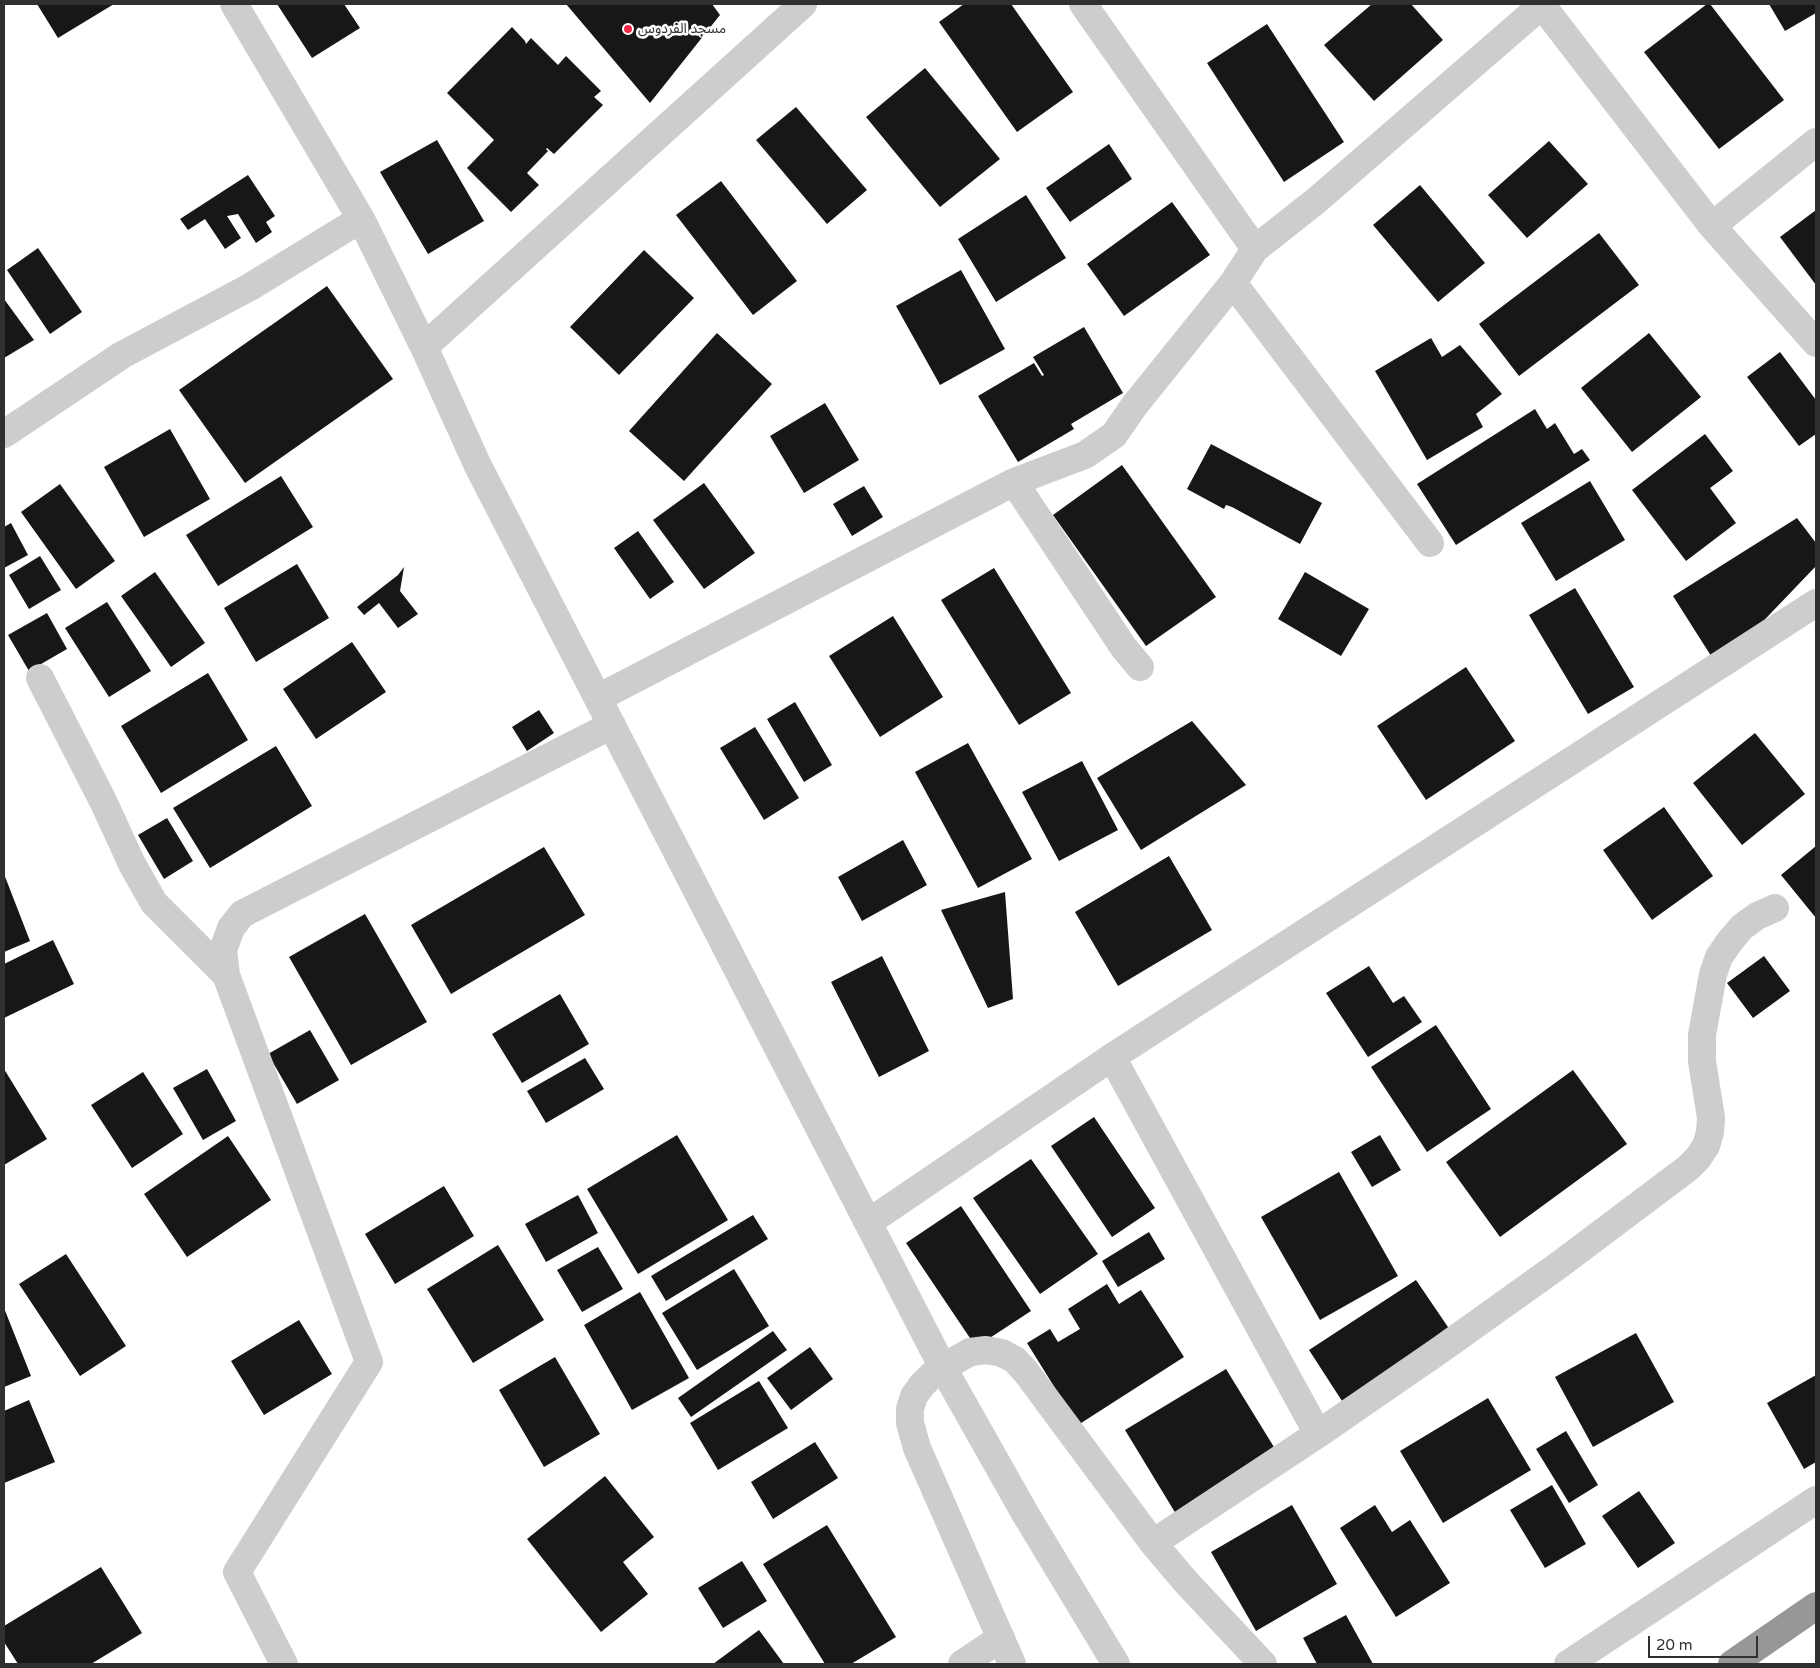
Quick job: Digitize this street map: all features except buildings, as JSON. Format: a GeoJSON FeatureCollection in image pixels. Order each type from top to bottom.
{"type":"FeatureCollection","features":[{"type":"Feature","properties":{"kind":"highway"},"geometry":{"type":"LineString","coordinates":[[1732,1664],[1816,1606]]}},
{"type":"Feature","properties":{"kind":"street"},"geometry":{"type":"LineString","coordinates":[[234,4],[361,219],[424,347],[478,466],[943,1368],[1026,1515],[1116,1664]]}},
{"type":"Feature","properties":{"kind":"street"},"geometry":{"type":"LineString","coordinates":[[424,347],[803,4]]}},
{"type":"Feature","properties":{"kind":"street"},"geometry":{"type":"LineString","coordinates":[[1083,4],[1255,249]]}},
{"type":"Feature","properties":{"kind":"street"},"geometry":{"type":"LineString","coordinates":[[598,698],[1014,482],[1085,455],[1114,435],[1134,406],[1233,283],[1255,249],[1317,200],[1541,4],[1712,226],[1816,343]]}},
{"type":"Feature","properties":{"kind":"street"},"geometry":{"type":"LineString","coordinates":[[1712,226],[1816,142]]}},
{"type":"Feature","properties":{"kind":"street"},"geometry":{"type":"LineString","coordinates":[[4,434],[122,355],[250,287],[361,219]]}},
{"type":"Feature","properties":{"kind":"street"},"geometry":{"type":"LineString","coordinates":[[1233,283],[1430,543]]}},
{"type":"Feature","properties":{"kind":"street"},"geometry":{"type":"LineString","coordinates":[[1014,482],[1124,648],[1140,667]]}},
{"type":"Feature","properties":{"kind":"street"},"geometry":{"type":"LineString","coordinates":[[869,1222],[1112,1057],[1816,603]]}},
{"type":"Feature","properties":{"kind":"street"},"geometry":{"type":"LineString","coordinates":[[40,678],[132,864],[154,902],[226,975]]}},
{"type":"Feature","properties":{"kind":"street"},"geometry":{"type":"LineString","coordinates":[[284,1664],[237,1572],[369,1362],[226,975],[223,950],[231,928],[242,914],[612,725]]}},
{"type":"Feature","properties":{"kind":"street"},"geometry":{"type":"LineString","coordinates":[[1153,1542],[1318,1434],[1440,1350],[1559,1265],[1688,1168],[1698,1158],[1706,1146],[1710,1132],[1711,1118],[1702,1061],[1702,1035],[1712,974],[1719,957],[1730,940],[1742,927],[1757,916],[1775,908]]}},
{"type":"Feature","properties":{"kind":"street"},"geometry":{"type":"LineString","coordinates":[[1112,1057],[1318,1434]]}},
{"type":"Feature","properties":{"kind":"street"},"geometry":{"type":"LineString","coordinates":[[1012,1664],[917,1448],[910,1423],[910,1409],[914,1396],[927,1380],[970,1352],[986,1350],[1002,1353],[1016,1360],[1153,1542],[1186,1582],[1263,1664]]}},
{"type":"Feature","properties":{"kind":"street"},"geometry":{"type":"LineString","coordinates":[[1568,1664],[1816,1500]]}},
{"type":"Feature","properties":{"kind":"street"},"geometry":{"type":"LineString","coordinates":[[962,1664],[1001,1638]]}},
{"type":"Feature","properties":{"kind":"place","name":"مسجد الفردوس"},"geometry":{"type":"Point","coordinates":[628,29]}}]}
